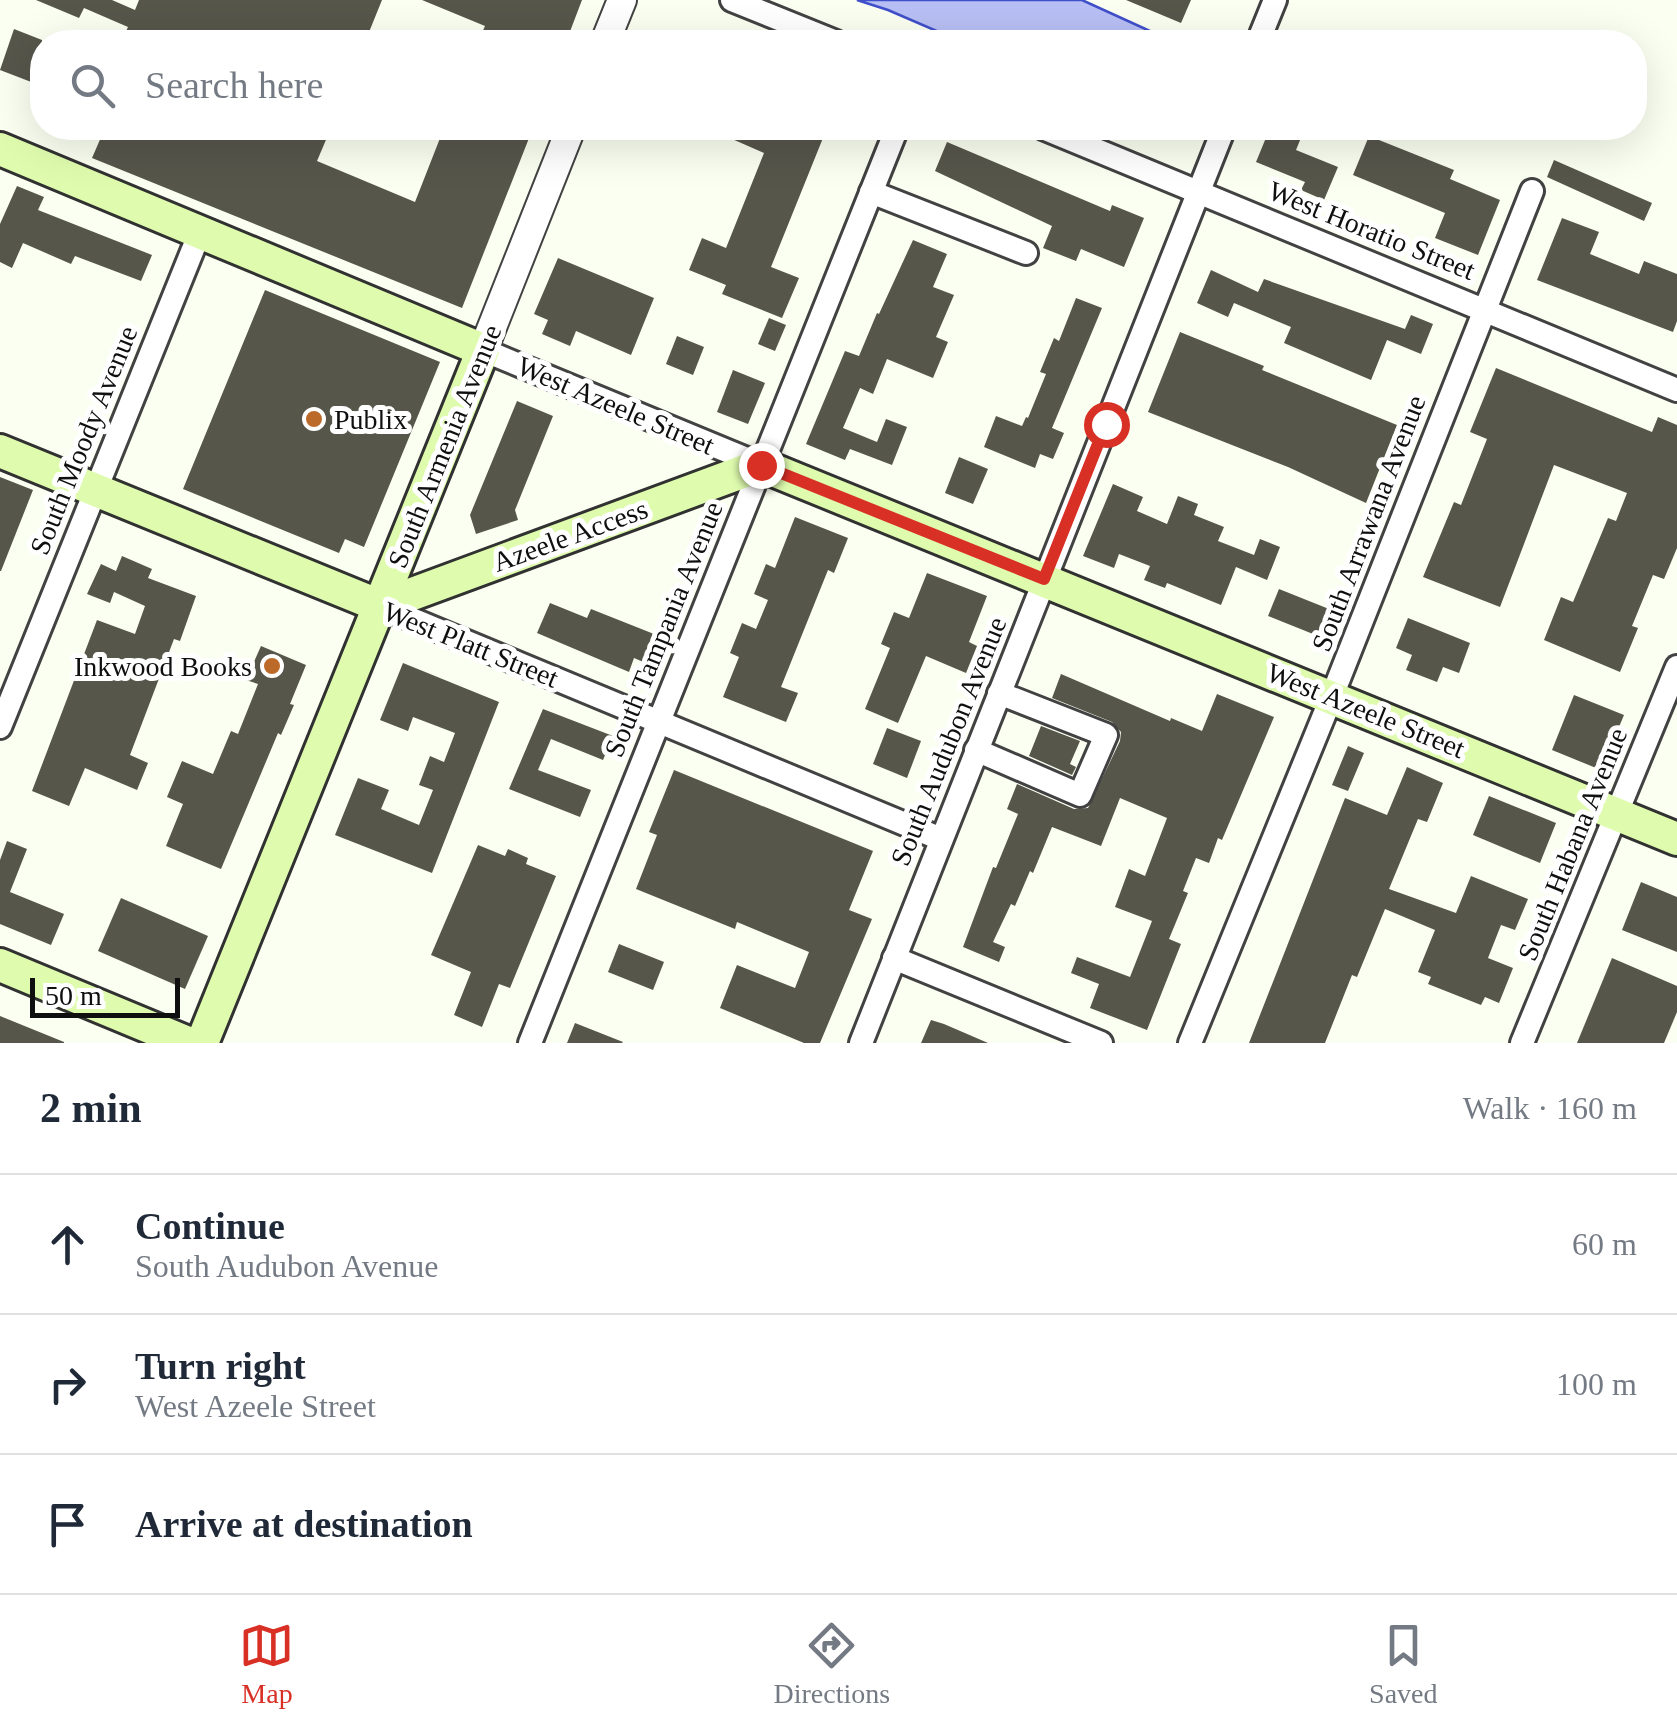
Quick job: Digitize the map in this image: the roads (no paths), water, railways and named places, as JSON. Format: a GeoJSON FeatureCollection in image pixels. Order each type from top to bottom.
{"type":"FeatureCollection","features":[{"type":"Feature","properties":{"kind":"main road","name":"West Azeele Street"},"geometry":{"type":"LineString","coordinates":[[0,148],[482,350]]}},
{"type":"Feature","properties":{"kind":"main road","name":"South Armenia Avenue"},"geometry":{"type":"LineString","coordinates":[[202,1043],[482,350]]}},
{"type":"Feature","properties":{"kind":"main road","name":"West Platt Street"},"geometry":{"type":"LineString","coordinates":[[0,451],[380,606]]}},
{"type":"Feature","properties":{"kind":"main road","name":"West Azeele Street"},"geometry":{"type":"LineString","coordinates":[[761,465],[1677,839]]}},
{"type":"Feature","properties":{"kind":"main road","name":"Azeele Access"},"geometry":{"type":"LineString","coordinates":[[380,606],[761,465]]}},
{"type":"Feature","properties":{"kind":"main road"},"geometry":{"type":"LineString","coordinates":[[0,964],[188,1043]]}},
{"type":"Feature","properties":{"kind":"street"},"geometry":{"type":"LineString","coordinates":[[610,30],[622,0]]}},
{"type":"Feature","properties":{"kind":"street"},"geometry":{"type":"LineString","coordinates":[[732,0],[806,30]]}},
{"type":"Feature","properties":{"kind":"street"},"geometry":{"type":"LineString","coordinates":[[1263,30],[1275,0]]}},
{"type":"Feature","properties":{"kind":"street","name":"South Armenia Avenue"},"geometry":{"type":"LineString","coordinates":[[482,350],[566,140]]}},
{"type":"Feature","properties":{"kind":"street","name":"South Tampania Avenue"},"geometry":{"type":"LineString","coordinates":[[530,1043],[892,140]]}},
{"type":"Feature","properties":{"kind":"street","name":"West Horatio Street"},"geometry":{"type":"LineString","coordinates":[[1073,140],[1677,390]]}},
{"type":"Feature","properties":{"kind":"street","name":"South Audubon Avenue"},"geometry":{"type":"LineString","coordinates":[[861,1043],[1219,140]]}},
{"type":"Feature","properties":{"kind":"street","name":"South Arrawana Avenue"},"geometry":{"type":"LineString","coordinates":[[1190,1043],[1532,190]]}},
{"type":"Feature","properties":{"kind":"street"},"geometry":{"type":"LineString","coordinates":[[871,192],[1026,253]]}},
{"type":"Feature","properties":{"kind":"street","name":"South Moody Avenue"},"geometry":{"type":"LineString","coordinates":[[0,727],[200,232]]}},
{"type":"Feature","properties":{"kind":"street","name":"West Azeele Street"},"geometry":{"type":"LineString","coordinates":[[482,350],[761,465]]}},
{"type":"Feature","properties":{"kind":"street","name":"West Platt Street"},"geometry":{"type":"LineString","coordinates":[[380,606],[942,839]]}},
{"type":"Feature","properties":{"kind":"street","name":"South Habana Avenue"},"geometry":{"type":"LineString","coordinates":[[1522,1043],[1677,668]]}},
{"type":"Feature","properties":{"kind":"street"},"geometry":{"type":"LineString","coordinates":[[976,750],[1080,795],[1106,735],[999,694]]}},
{"type":"Feature","properties":{"kind":"street"},"geometry":{"type":"LineString","coordinates":[[894,958],[1101,1043]]}},
{"type":"Feature","properties":{"kind":"water"},"geometry":{"type":"Polygon","coordinates":[[[857,0],[1082,0],[1148,30],[934,30],[857,0]]]}},
{"type":"Feature","properties":{"kind":"place","name":"Publix"},"geometry":{"type":"Point","coordinates":[314,419]}},
{"type":"Feature","properties":{"kind":"place","name":"Inkwood Books"},"geometry":{"type":"Point","coordinates":[272,666]}}]}
